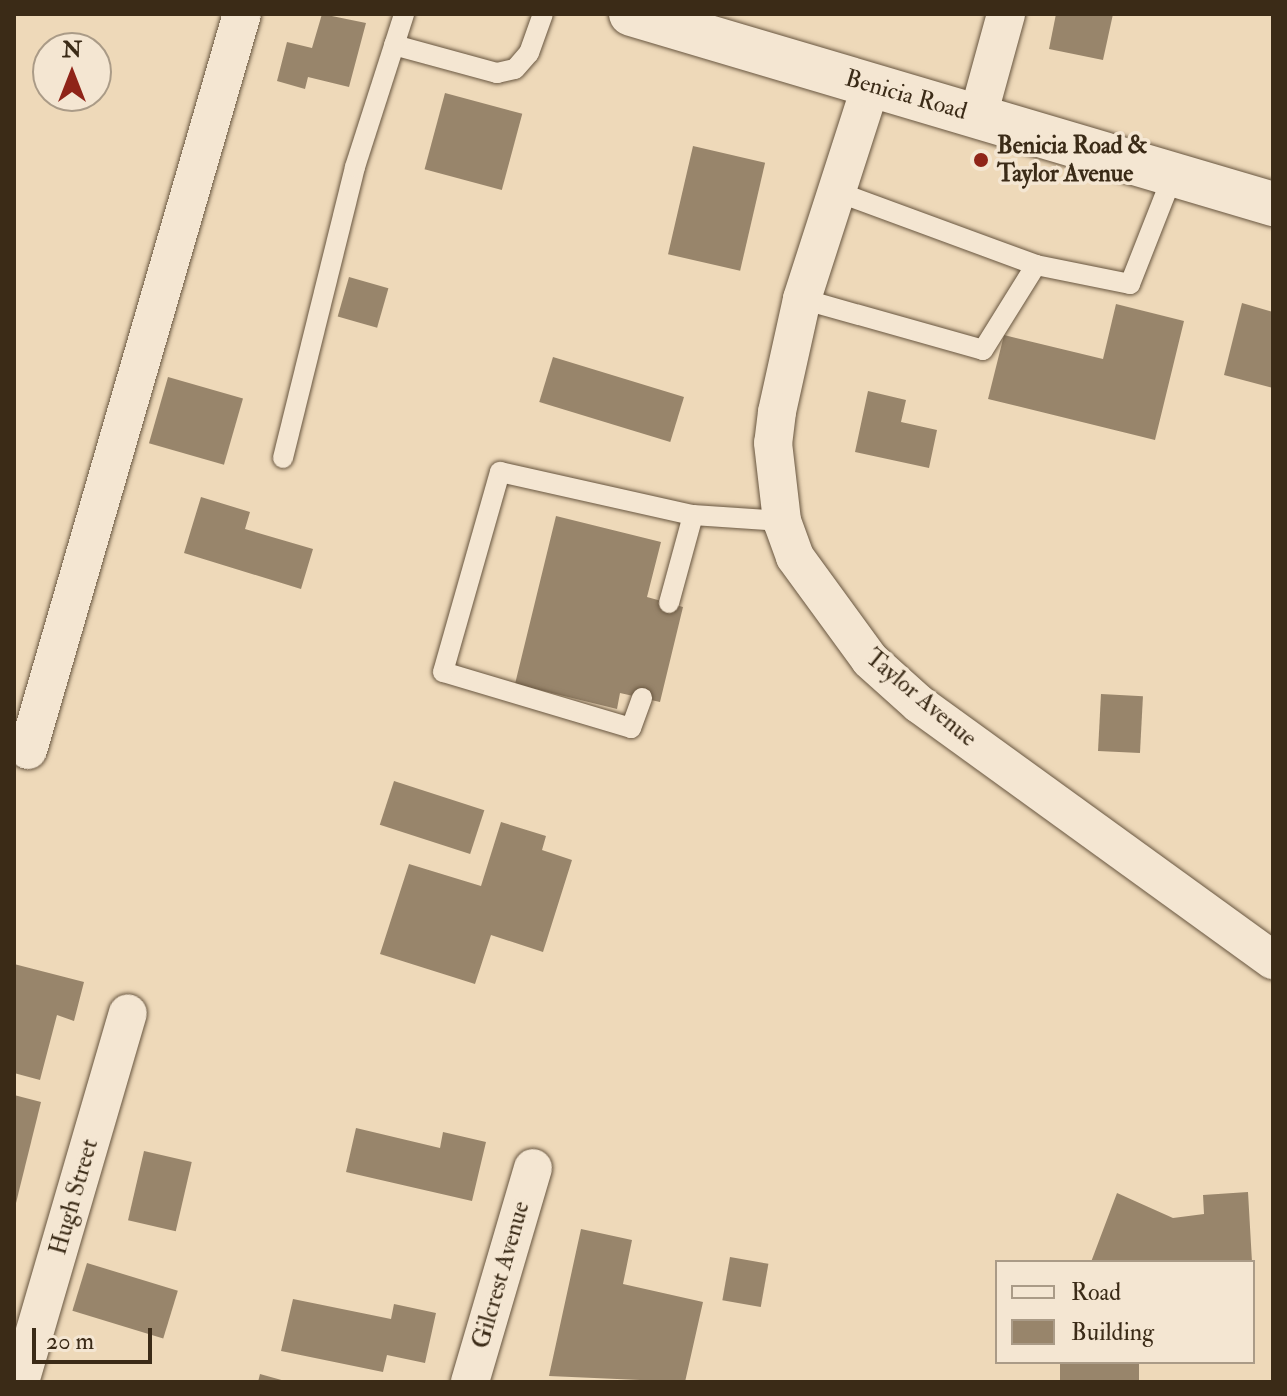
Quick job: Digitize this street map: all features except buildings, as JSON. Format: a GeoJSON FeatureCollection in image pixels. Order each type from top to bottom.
{"type":"FeatureCollection","features":[{"type":"Feature","properties":{"kind":"main road","name":"Benicia Road"},"geometry":{"type":"LineString","coordinates":[[631,14],[1273,204]]}},
{"type":"Feature","properties":{"kind":"street"},"geometry":{"type":"LineString","coordinates":[[28,750],[242,14]]}},
{"type":"Feature","properties":{"kind":"street"},"geometry":{"type":"LineString","coordinates":[[978,116],[1006,14]]}},
{"type":"Feature","properties":{"kind":"street","name":"Taylor Avenue"},"geometry":{"type":"LineString","coordinates":[[871,85],[802,299],[773,443],[782,521],[795,557],[870,660],[1273,960]]}},
{"type":"Feature","properties":{"kind":"street","name":"Hugh Street"},"geometry":{"type":"LineString","coordinates":[[20,1382],[128,1013]]}},
{"type":"Feature","properties":{"kind":"street","name":"Gilcrest Avenue"},"geometry":{"type":"LineString","coordinates":[[470,1382],[533,1168]]}},
{"type":"Feature","properties":{"kind":"lane"},"geometry":{"type":"LineString","coordinates":[[283,458],[355,167],[404,14]]}},
{"type":"Feature","properties":{"kind":"lane"},"geometry":{"type":"LineString","coordinates":[[394,45],[497,73],[515,69],[529,53],[543,14]]}},
{"type":"Feature","properties":{"kind":"lane"},"geometry":{"type":"LineString","coordinates":[[838,192],[1036,265],[1130,284],[1173,175]]}},
{"type":"Feature","properties":{"kind":"lane"},"geometry":{"type":"LineString","coordinates":[[802,299],[983,350],[1036,265]]}},
{"type":"Feature","properties":{"kind":"lane"},"geometry":{"type":"LineString","coordinates":[[642,698],[631,728],[443,672],[500,472],[693,515],[782,521]]}},
{"type":"Feature","properties":{"kind":"lane"},"geometry":{"type":"LineString","coordinates":[[669,603],[693,515]]}},
{"type":"Feature","properties":{"kind":"place","name":"Benicia Road & Taylor Avenue"},"geometry":{"type":"Point","coordinates":[981,160]}}]}
